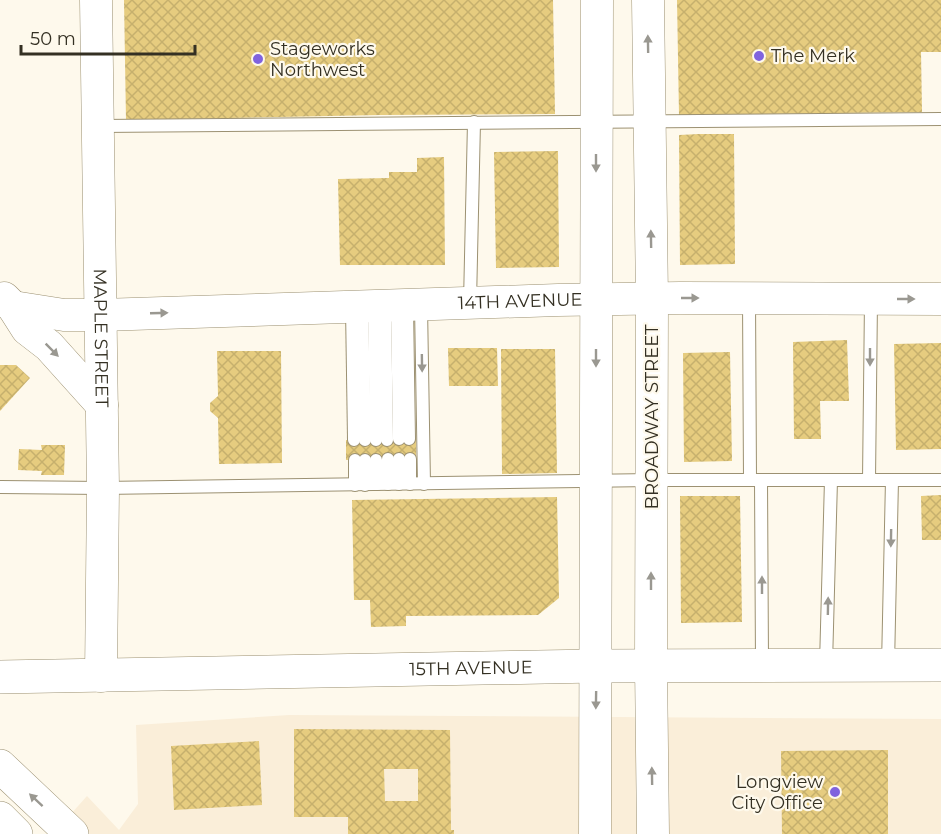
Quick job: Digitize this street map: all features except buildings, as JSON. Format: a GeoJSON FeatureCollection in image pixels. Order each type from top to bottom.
{"type":"FeatureCollection","features":[{"type":"Feature","properties":{"kind":"main road","name":"15TH AVENUE"},"geometry":{"type":"LineString","coordinates":[[0,677],[651,665],[941,665]]}},
{"type":"Feature","properties":{"kind":"main road"},"geometry":{"type":"LineString","coordinates":[[0,766],[72,834]]}},
{"type":"Feature","properties":{"kind":"main road"},"geometry":{"type":"LineString","coordinates":[[0,818],[16,834]]}},
{"type":"Feature","properties":{"kind":"street","name":"MAPLE STREET"},"geometry":{"type":"LineString","coordinates":[[96,0],[103,488],[101,676]]}},
{"type":"Feature","properties":{"kind":"street"},"geometry":{"type":"LineString","coordinates":[[595,834],[597,0]]}},
{"type":"Feature","properties":{"kind":"street","name":"BROADWAY STREET"},"geometry":{"type":"LineString","coordinates":[[648,0],[652,299],[653,834]]}},
{"type":"Feature","properties":{"kind":"street","name":"14TH AVENUE"},"geometry":{"type":"LineString","coordinates":[[6,301],[64,315],[101,315],[596,299],[941,299]]}},
{"type":"Feature","properties":{"kind":"street"},"geometry":{"type":"LineString","coordinates":[[6,301],[27,329],[50,346],[102,405]]}},
{"type":"Feature","properties":{"kind":"lane"},"geometry":{"type":"LineString","coordinates":[[98,126],[941,119]]}},
{"type":"Feature","properties":{"kind":"lane"},"geometry":{"type":"LineString","coordinates":[[470,303],[474,122]]}},
{"type":"Feature","properties":{"kind":"lane"},"geometry":{"type":"LineString","coordinates":[[749,298],[762,664]]}},
{"type":"Feature","properties":{"kind":"lane"},"geometry":{"type":"LineString","coordinates":[[869,480],[871,298]]}},
{"type":"Feature","properties":{"kind":"lane"},"geometry":{"type":"LineString","coordinates":[[385,306],[424,484]]}},
{"type":"Feature","properties":{"kind":"lane"},"geometry":{"type":"LineString","coordinates":[[382,440],[385,306]]}},
{"type":"Feature","properties":{"kind":"lane"},"geometry":{"type":"LineString","coordinates":[[382,440],[385,306]]}},
{"type":"Feature","properties":{"kind":"lane"},"geometry":{"type":"LineString","coordinates":[[382,440],[385,306]]}},
{"type":"Feature","properties":{"kind":"lane"},"geometry":{"type":"LineString","coordinates":[[382,460],[382,484]]}},
{"type":"Feature","properties":{"kind":"lane"},"geometry":{"type":"LineString","coordinates":[[382,460],[382,484]]}},
{"type":"Feature","properties":{"kind":"lane"},"geometry":{"type":"LineString","coordinates":[[382,460],[382,484]]}},
{"type":"Feature","properties":{"kind":"lane"},"geometry":{"type":"LineString","coordinates":[[0,487],[103,488],[651,480],[941,480]]}},
{"type":"Feature","properties":{"kind":"lane"},"geometry":{"type":"LineString","coordinates":[[826,665],[831,480]]}},
{"type":"Feature","properties":{"kind":"lane"},"geometry":{"type":"LineString","coordinates":[[888,665],[892,480]]}},
{"type":"Feature","properties":{"kind":"shaded area"},"geometry":{"type":"Polygon","coordinates":[[[289,715],[941,719],[941,834],[53,834],[87,796],[119,830],[138,804],[136,725],[289,715]]]}},
{"type":"Feature","properties":{"kind":"place","name":"The Merk"},"geometry":{"type":"Point","coordinates":[759,56]}},
{"type":"Feature","properties":{"kind":"place","name":"Stageworks Northwest"},"geometry":{"type":"Point","coordinates":[258,59]}},
{"type":"Feature","properties":{"kind":"place","name":"Longview City Office"},"geometry":{"type":"Point","coordinates":[835,792]}}]}
